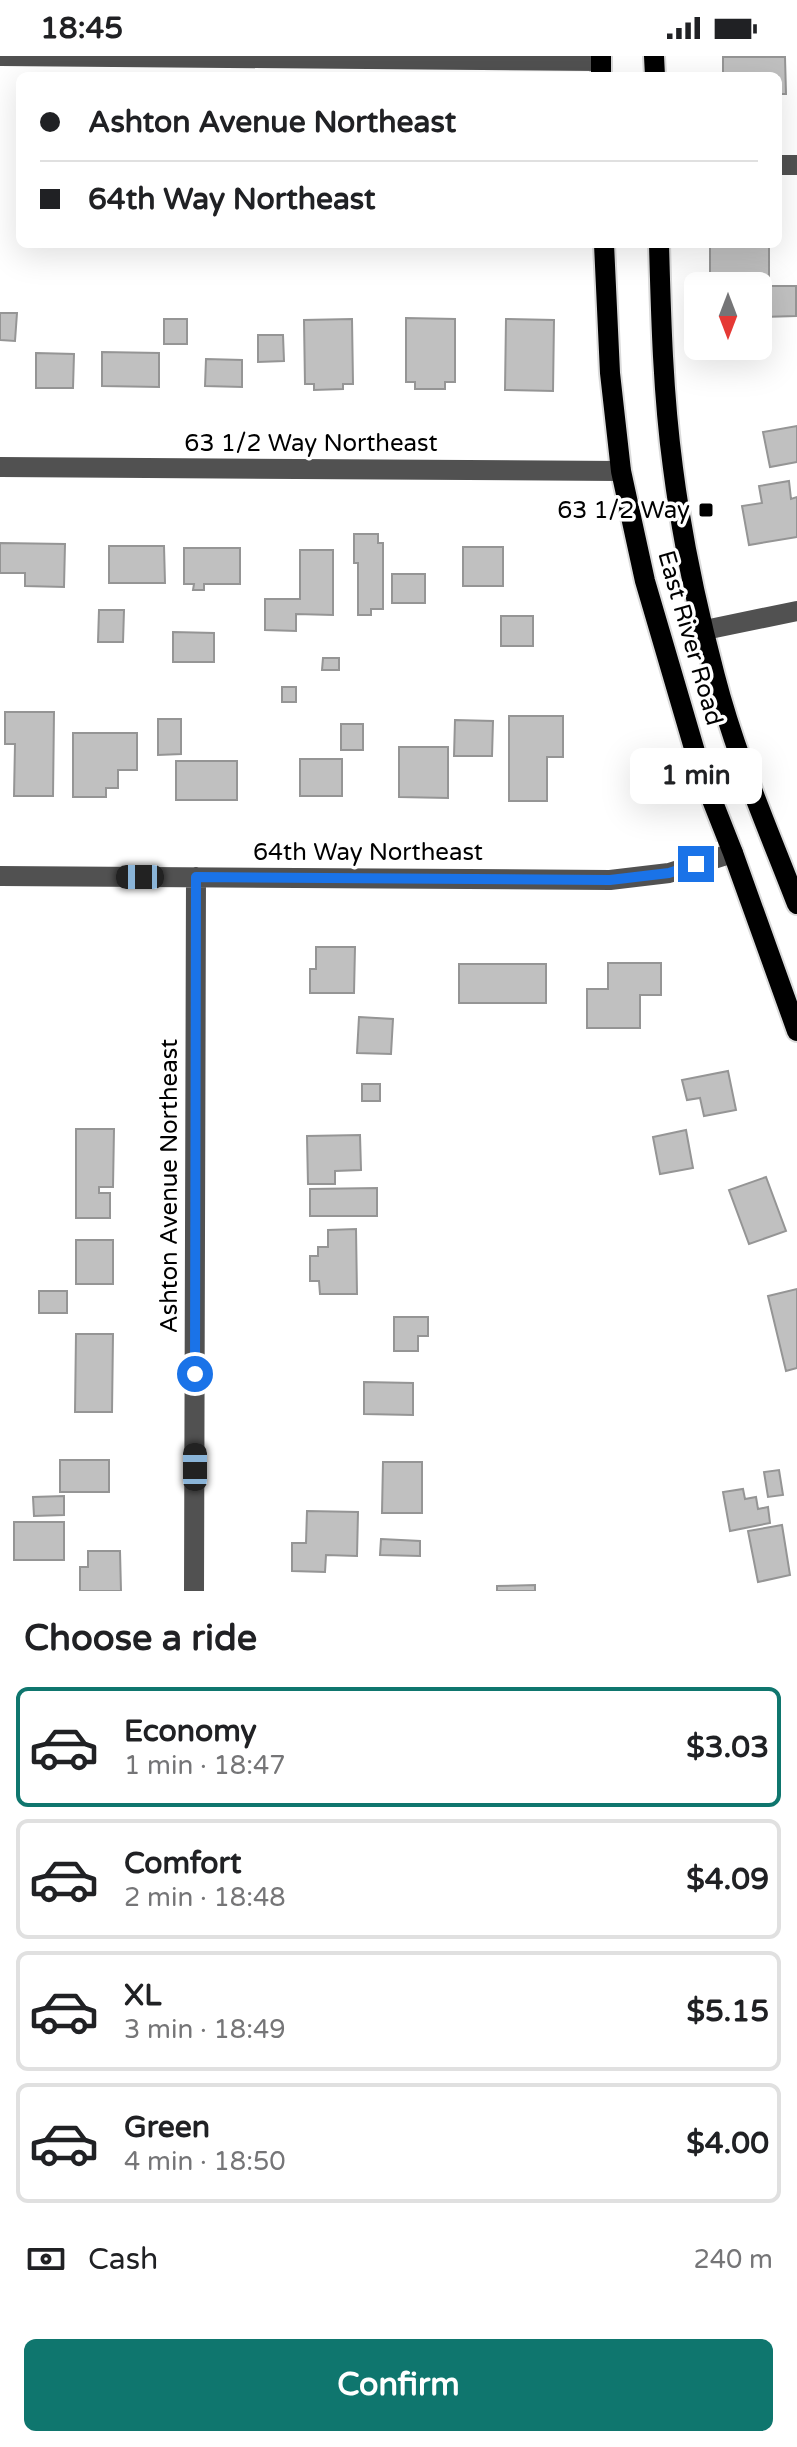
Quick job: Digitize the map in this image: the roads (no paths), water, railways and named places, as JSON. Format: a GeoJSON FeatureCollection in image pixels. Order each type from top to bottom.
{"type":"FeatureCollection","features":[{"type":"Feature","properties":{"kind":"main road","name":"East River Road"},"geometry":{"type":"LineString","coordinates":[[604,248],[610,373],[621,471],[649,595],[701,772],[797,1031]]}},
{"type":"Feature","properties":{"kind":"main road","name":"East River Road"},"geometry":{"type":"LineString","coordinates":[[659,248],[664,379],[673,468],[689,563],[715,677],[743,763],[791,870],[797,904]]}},
{"type":"Feature","properties":{"kind":"street"},"geometry":{"type":"LineString","coordinates":[[0,56],[601,64]]}},
{"type":"Feature","properties":{"kind":"street","name":"63 1/2 Way Northeast"},"geometry":{"type":"LineString","coordinates":[[0,467],[621,471]]}},
{"type":"Feature","properties":{"kind":"street"},"geometry":{"type":"LineString","coordinates":[[705,630],[797,611]]}},
{"type":"Feature","properties":{"kind":"street","name":"64th Way Northeast"},"geometry":{"type":"LineString","coordinates":[[0,876],[610,880],[669,873],[733,853]]}},
{"type":"Feature","properties":{"kind":"street","name":"Ashton Avenue Northeast"},"geometry":{"type":"LineString","coordinates":[[194,1591],[196,877]]}},
{"type":"Feature","properties":{"kind":"place","name":"63 1/2 Way"},"geometry":{"type":"Point","coordinates":[706,510]}}]}
